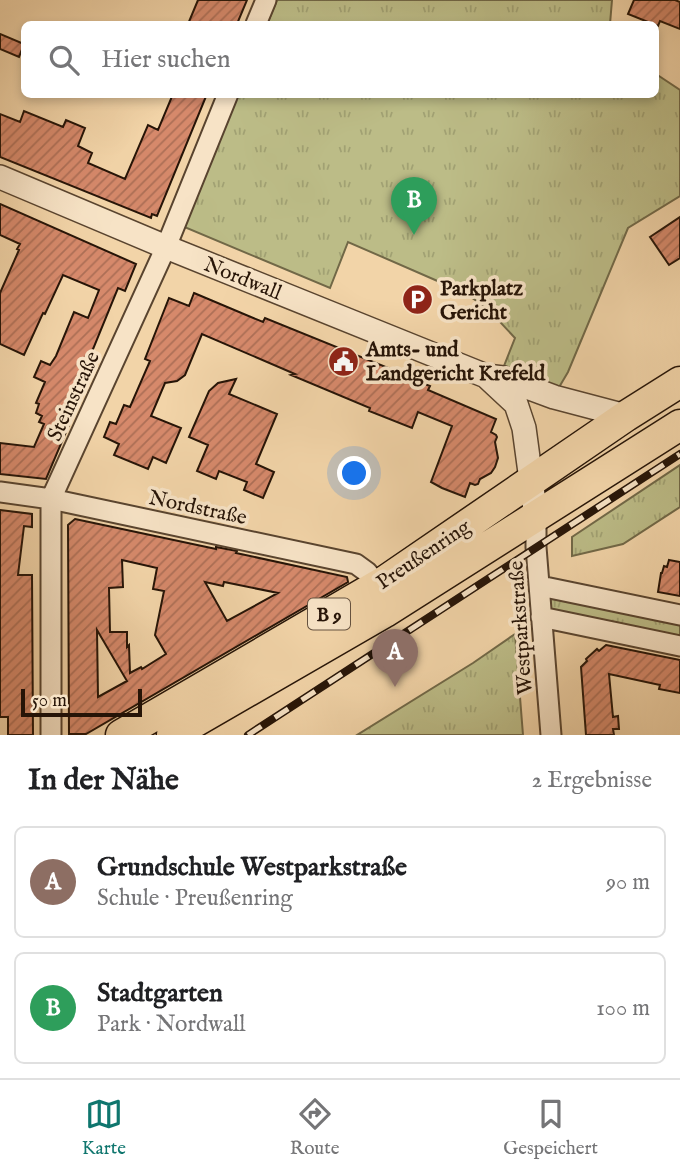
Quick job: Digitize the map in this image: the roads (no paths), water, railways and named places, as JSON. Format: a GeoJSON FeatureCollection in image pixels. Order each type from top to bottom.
{"type":"FeatureCollection","features":[{"type":"Feature","properties":{"kind":"main road","name":"Preußenring"},"geometry":{"type":"LineString","coordinates":[[121,735],[378,585],[680,382]]}},
{"type":"Feature","properties":{"kind":"main road","name":"Preußenring"},"geometry":{"type":"LineString","coordinates":[[172,735],[385,612],[680,425]]}},
{"type":"Feature","properties":{"kind":"street"},"geometry":{"type":"LineString","coordinates":[[257,21],[266,0]]}},
{"type":"Feature","properties":{"kind":"street","name":"Steinstraße"},"geometry":{"type":"LineString","coordinates":[[51,735],[51,499],[166,247],[226,98]]}},
{"type":"Feature","properties":{"kind":"street","name":"Nordwall"},"geometry":{"type":"LineString","coordinates":[[0,177],[486,376],[503,378],[554,397],[626,416]]}},
{"type":"Feature","properties":{"kind":"street","name":"Nordwall"},"geometry":{"type":"LineString","coordinates":[[486,376],[516,404],[523,428],[536,517]]}},
{"type":"Feature","properties":{"kind":"street","name":"Nordstraße"},"geometry":{"type":"LineString","coordinates":[[0,492],[51,499],[356,564],[378,585]]}},
{"type":"Feature","properties":{"kind":"street","name":"Westparkstraße"},"geometry":{"type":"LineString","coordinates":[[536,517],[551,735]]}},
{"type":"Feature","properties":{"kind":"street"},"geometry":{"type":"LineString","coordinates":[[540,586],[680,615]]}},
{"type":"Feature","properties":{"kind":"street"},"geometry":{"type":"LineString","coordinates":[[541,617],[680,646]]}},
{"type":"Feature","properties":{"kind":"railway"},"geometry":{"type":"LineString","coordinates":[[248,735],[680,454]]}},
{"type":"Feature","properties":{"kind":"place","name":"Stadtgarten"},"geometry":{"type":"Point","coordinates":[414,235]}},
{"type":"Feature","properties":{"kind":"place","name":"Parkplatz Gericht"},"geometry":{"type":"Point","coordinates":[417,300]}},
{"type":"Feature","properties":{"kind":"place","name":"Amts- und Landgericht Krefeld"},"geometry":{"type":"Point","coordinates":[343,361]}},
{"type":"Feature","properties":{"kind":"place","name":"Grundschule Westparkstraße"},"geometry":{"type":"Point","coordinates":[395,687]}}]}
